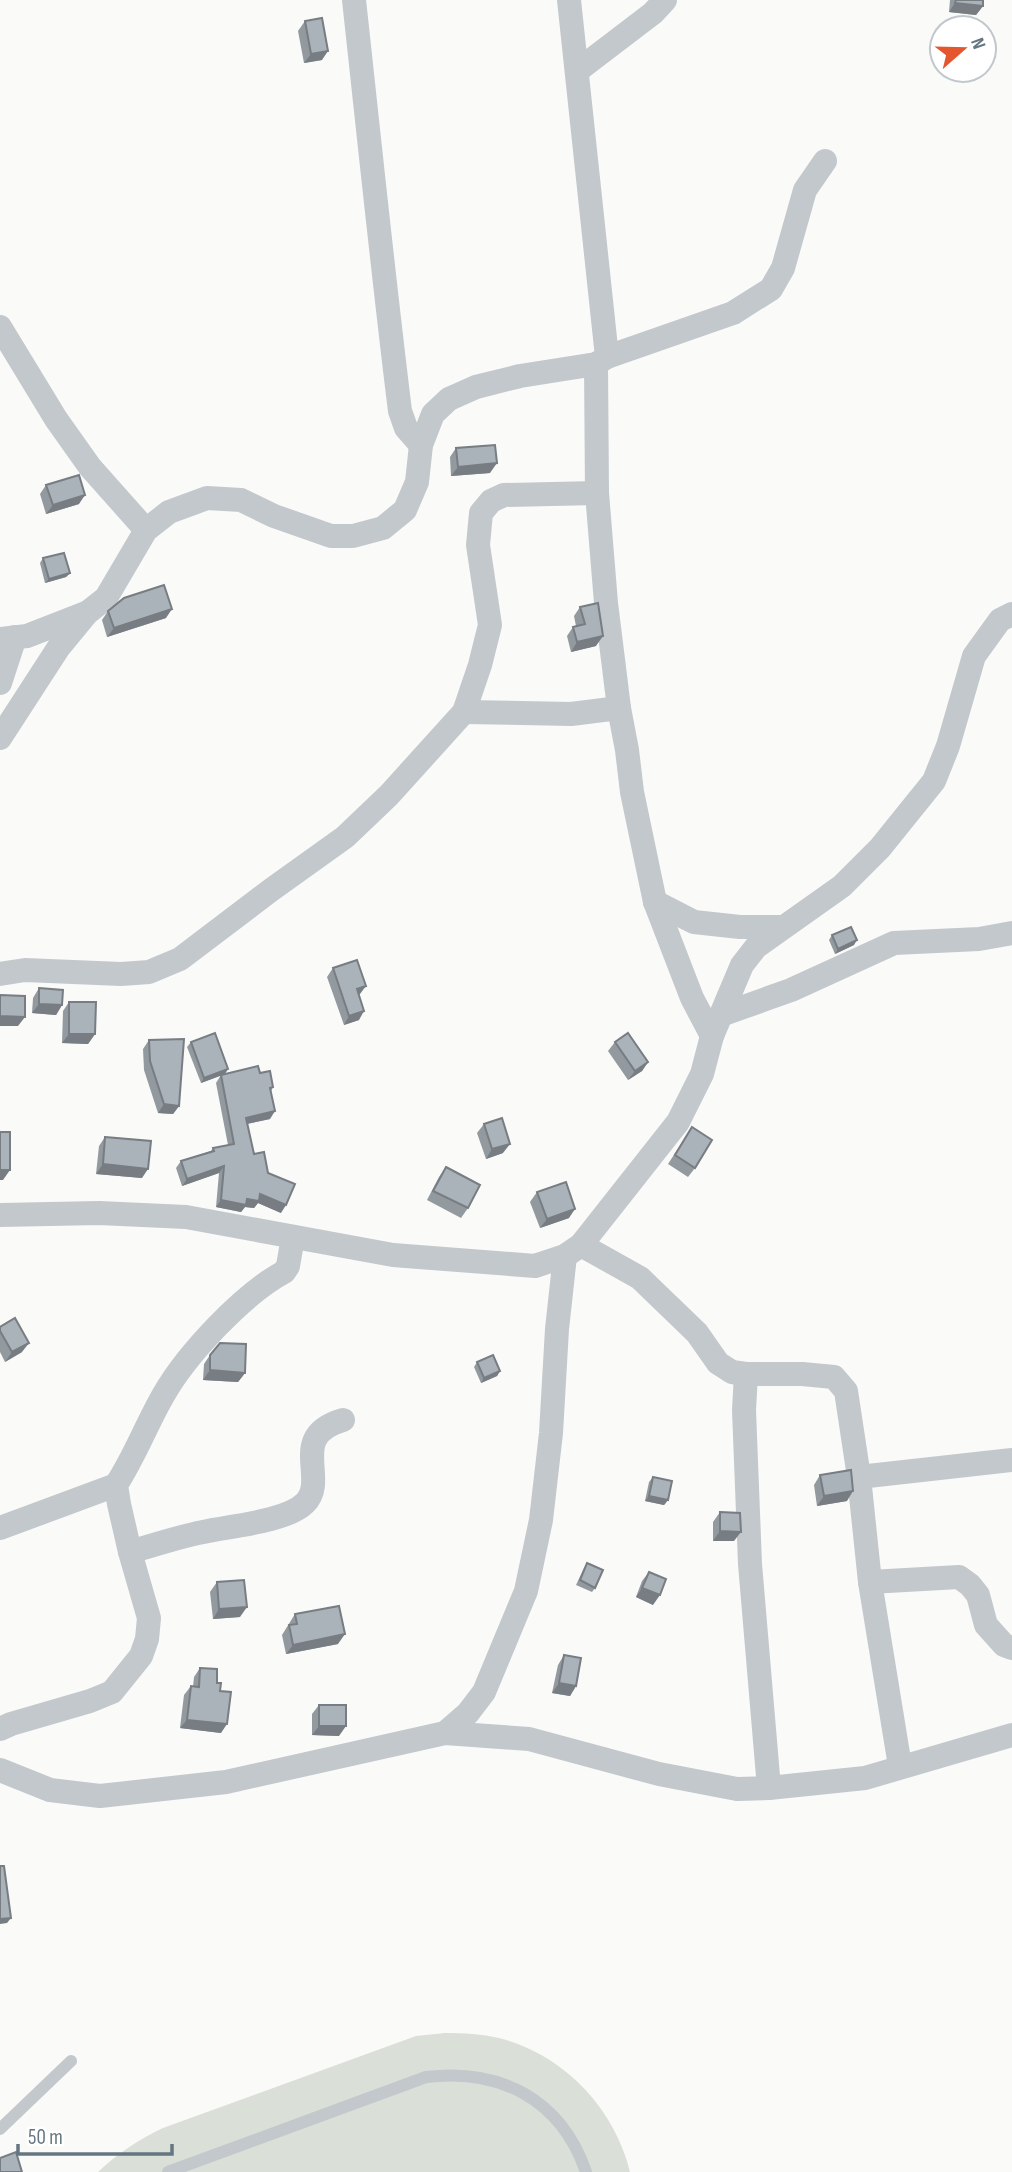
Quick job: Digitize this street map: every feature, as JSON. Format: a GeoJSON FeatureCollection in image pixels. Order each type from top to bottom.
{"type":"FeatureCollection","features":[{"type":"Feature","properties":{"kind":"street"},"geometry":{"type":"LineString","coordinates":[[354,0],[400,411],[406,428],[421,445]]}},
{"type":"Feature","properties":{"kind":"street"},"geometry":{"type":"LineString","coordinates":[[569,0],[601,360],[597,493],[606,603],[619,708],[632,792],[655,902],[692,998],[717,1025]]}},
{"type":"Feature","properties":{"kind":"street"},"geometry":{"type":"LineString","coordinates":[[577,71],[653,13],[665,0]]}},
{"type":"Feature","properties":{"kind":"street"},"geometry":{"type":"LineString","coordinates":[[0,738],[59,647],[87,613],[106,598],[145,530],[169,512],[207,498],[241,500],[274,516],[331,536],[353,536],[383,528],[405,510],[417,482],[421,445],[433,414],[449,399],[476,387],[601,360],[733,313],[771,289],[783,268],[805,190],[825,161]]}},
{"type":"Feature","properties":{"kind":"street"},"geometry":{"type":"LineString","coordinates":[[0,327],[56,419],[90,467],[145,530]]}},
{"type":"Feature","properties":{"kind":"street"},"geometry":{"type":"LineString","coordinates":[[0,974],[25,970],[121,974],[149,972],[180,960],[345,837],[389,795],[464,712],[480,666],[490,625],[478,545],[481,513],[491,501],[504,495],[597,493]]}},
{"type":"Feature","properties":{"kind":"street"},"geometry":{"type":"LineString","coordinates":[[0,683],[7,638],[27,636],[87,613]]}},
{"type":"Feature","properties":{"kind":"street"},"geometry":{"type":"LineString","coordinates":[[0,1215],[99,1213],[186,1217],[393,1255],[535,1266],[573,1250],[678,1122],[702,1074],[717,1025],[742,965],[756,947],[842,886],[880,848],[934,780],[948,746],[974,656],[999,620],[1012,614]]}},
{"type":"Feature","properties":{"kind":"street"},"geometry":{"type":"LineString","coordinates":[[464,712],[571,714],[619,708]]}},
{"type":"Feature","properties":{"kind":"street"},"geometry":{"type":"LineString","coordinates":[[655,902],[694,922],[740,928],[783,927]]}},
{"type":"Feature","properties":{"kind":"street"},"geometry":{"type":"LineString","coordinates":[[717,1025],[894,943],[979,939],[1012,933]]}},
{"type":"Feature","properties":{"kind":"street"},"geometry":{"type":"LineString","coordinates":[[0,1729],[112,1692],[141,1656],[147,1639],[149,1618],[130,1552],[117,1485],[181,1366],[247,1299],[284,1272],[288,1266],[293,1237]]}},
{"type":"Feature","properties":{"kind":"street"},"geometry":{"type":"LineString","coordinates":[[573,1250],[640,1278],[697,1333],[718,1363],[732,1372],[834,1377],[846,1391],[859,1477],[870,1582],[900,1766]]}},
{"type":"Feature","properties":{"kind":"street"},"geometry":{"type":"LineString","coordinates":[[445,1733],[468,1713],[484,1692],[526,1591],[541,1520],[551,1433],[557,1329],[573,1250]]}},
{"type":"Feature","properties":{"kind":"street"},"geometry":{"type":"LineString","coordinates":[[746,1374],[744,1410],[750,1564],[769,1788]]}},
{"type":"Feature","properties":{"kind":"street"},"geometry":{"type":"LineString","coordinates":[[130,1552],[204,1532],[248,1525],[291,1511],[305,1503],[312,1492],[315,1440],[320,1430],[343,1420]]}},
{"type":"Feature","properties":{"kind":"street"},"geometry":{"type":"LineString","coordinates":[[859,1477],[1012,1460]]}},
{"type":"Feature","properties":{"kind":"street"},"geometry":{"type":"LineString","coordinates":[[0,1528],[117,1485]]}},
{"type":"Feature","properties":{"kind":"street"},"geometry":{"type":"LineString","coordinates":[[870,1582],[959,1577],[978,1595],[986,1625],[1004,1645],[1012,1648]]}},
{"type":"Feature","properties":{"kind":"street"},"geometry":{"type":"LineString","coordinates":[[0,1770],[50,1790],[100,1796],[226,1782],[445,1733],[529,1740],[659,1774],[737,1789],[769,1788],[865,1778],[1012,1735]]}},
{"type":"Feature","properties":{"kind":"lane"},"geometry":{"type":"LineString","coordinates":[[0,2129],[71,2061]]}},
{"type":"Feature","properties":{"kind":"lane"},"geometry":{"type":"LineString","coordinates":[[168,2172],[426,2077],[447,2074],[489,2079],[528,2096],[560,2123],[572,2140],[586,2172]]}},
{"type":"Feature","properties":{"kind":"shaded area"},"geometry":{"type":"Polygon","coordinates":[[[445,2033],[499,2038],[545,2057],[565,2071],[583,2087],[612,2126],[630,2172],[98,2172],[129,2147],[163,2128],[416,2036],[445,2033]]]}},
{"type":"Feature","properties":{"kind":"building"},"geometry":{"type":"Polygon","coordinates":[[[956,0],[983,0],[983,6],[955,3],[956,0]]]}},
{"type":"Feature","properties":{"kind":"building"},"geometry":{"type":"Polygon","coordinates":[[[322,18],[328,51],[311,54],[305,21],[322,18]]]}},
{"type":"Feature","properties":{"kind":"building"},"geometry":{"type":"Polygon","coordinates":[[[495,445],[497,463],[458,467],[456,448],[495,445]]]}},
{"type":"Feature","properties":{"kind":"building"},"geometry":{"type":"Polygon","coordinates":[[[79,475],[85,495],[53,505],[46,485],[79,475]]]}},
{"type":"Feature","properties":{"kind":"building"},"geometry":{"type":"Polygon","coordinates":[[[64,553],[70,573],[49,579],[43,558],[64,553]]]}},
{"type":"Feature","properties":{"kind":"building"},"geometry":{"type":"Polygon","coordinates":[[[164,585],[172,609],[114,628],[108,611],[124,598],[164,585]]]}},
{"type":"Feature","properties":{"kind":"building"},"geometry":{"type":"Polygon","coordinates":[[[598,603],[603,636],[577,642],[573,627],[585,624],[580,607],[598,603]]]}},
{"type":"Feature","properties":{"kind":"building"},"geometry":{"type":"Polygon","coordinates":[[[851,927],[857,940],[838,949],[832,935],[851,927]]]}},
{"type":"Feature","properties":{"kind":"building"},"geometry":{"type":"Polygon","coordinates":[[[357,960],[366,986],[357,989],[364,1011],[349,1016],[333,968],[357,960]]]}},
{"type":"Feature","properties":{"kind":"building"},"geometry":{"type":"Polygon","coordinates":[[[39,988],[63,990],[62,1005],[39,1004],[39,988]]]}},
{"type":"Feature","properties":{"kind":"building"},"geometry":{"type":"Polygon","coordinates":[[[0,995],[25,996],[25,1017],[0,1016],[0,995]]]}},
{"type":"Feature","properties":{"kind":"building"},"geometry":{"type":"Polygon","coordinates":[[[69,1002],[96,1002],[95,1034],[69,1034],[69,1002]]]}},
{"type":"Feature","properties":{"kind":"building"},"geometry":{"type":"Polygon","coordinates":[[[215,1033],[228,1069],[204,1078],[191,1042],[215,1033]]]}},
{"type":"Feature","properties":{"kind":"building"},"geometry":{"type":"Polygon","coordinates":[[[628,1033],[648,1062],[635,1071],[615,1042],[628,1033]]]}},
{"type":"Feature","properties":{"kind":"building"},"geometry":{"type":"Polygon","coordinates":[[[184,1039],[179,1106],[164,1104],[150,1061],[149,1040],[184,1039]]]}},
{"type":"Feature","properties":{"kind":"building"},"geometry":{"type":"Polygon","coordinates":[[[258,1066],[260,1073],[270,1071],[273,1087],[270,1088],[275,1111],[246,1118],[254,1154],[264,1152],[268,1173],[295,1184],[286,1205],[260,1194],[259,1201],[247,1199],[246,1205],[221,1200],[224,1166],[187,1179],[181,1161],[214,1151],[213,1148],[234,1144],[221,1075],[258,1066]]]}},
{"type":"Feature","properties":{"kind":"building"},"geometry":{"type":"Polygon","coordinates":[[[502,1118],[510,1144],[492,1149],[484,1124],[502,1118]]]}},
{"type":"Feature","properties":{"kind":"building"},"geometry":{"type":"Polygon","coordinates":[[[692,1127],[712,1140],[695,1168],[675,1155],[692,1127]]]}},
{"type":"Feature","properties":{"kind":"building"},"geometry":{"type":"Polygon","coordinates":[[[0,1132],[10,1132],[10,1170],[0,1170],[0,1132]]]}},
{"type":"Feature","properties":{"kind":"building"},"geometry":{"type":"Polygon","coordinates":[[[105,1137],[151,1141],[148,1169],[103,1164],[105,1137]]]}},
{"type":"Feature","properties":{"kind":"building"},"geometry":{"type":"Polygon","coordinates":[[[446,1167],[480,1185],[468,1208],[433,1191],[446,1167]]]}},
{"type":"Feature","properties":{"kind":"building"},"geometry":{"type":"Polygon","coordinates":[[[566,1182],[575,1209],[547,1219],[537,1192],[566,1182]]]}},
{"type":"Feature","properties":{"kind":"building"},"geometry":{"type":"Polygon","coordinates":[[[15,1318],[29,1343],[12,1352],[0,1327],[15,1318]]]}},
{"type":"Feature","properties":{"kind":"building"},"geometry":{"type":"Polygon","coordinates":[[[220,1343],[246,1344],[245,1373],[210,1370],[210,1355],[220,1343]]]}},
{"type":"Feature","properties":{"kind":"building"},"geometry":{"type":"Polygon","coordinates":[[[493,1355],[500,1371],[484,1378],[477,1362],[493,1355]]]}},
{"type":"Feature","properties":{"kind":"building"},"geometry":{"type":"Polygon","coordinates":[[[851,1470],[853,1491],[824,1496],[820,1475],[851,1470]]]}},
{"type":"Feature","properties":{"kind":"building"},"geometry":{"type":"Polygon","coordinates":[[[653,1477],[672,1481],[668,1500],[649,1496],[653,1477]]]}},
{"type":"Feature","properties":{"kind":"building"},"geometry":{"type":"Polygon","coordinates":[[[720,1512],[740,1513],[741,1532],[720,1531],[720,1512]]]}},
{"type":"Feature","properties":{"kind":"building"},"geometry":{"type":"Polygon","coordinates":[[[587,1563],[603,1570],[595,1588],[580,1580],[587,1563]]]}},
{"type":"Feature","properties":{"kind":"building"},"geometry":{"type":"Polygon","coordinates":[[[649,1572],[666,1579],[660,1595],[642,1588],[649,1572]]]}},
{"type":"Feature","properties":{"kind":"building"},"geometry":{"type":"Polygon","coordinates":[[[244,1580],[247,1607],[219,1609],[217,1582],[244,1580]]]}},
{"type":"Feature","properties":{"kind":"building"},"geometry":{"type":"Polygon","coordinates":[[[339,1606],[345,1634],[293,1645],[289,1625],[297,1624],[295,1614],[339,1606]]]}},
{"type":"Feature","properties":{"kind":"building"},"geometry":{"type":"Polygon","coordinates":[[[564,1655],[581,1658],[576,1686],[559,1683],[564,1655]]]}},
{"type":"Feature","properties":{"kind":"building"},"geometry":{"type":"Polygon","coordinates":[[[200,1668],[217,1669],[220,1691],[231,1692],[227,1724],[187,1720],[191,1686],[199,1687],[200,1668]]]}},
{"type":"Feature","properties":{"kind":"building"},"geometry":{"type":"Polygon","coordinates":[[[319,1705],[346,1705],[346,1726],[319,1726],[319,1705]]]}},
{"type":"Feature","properties":{"kind":"building"},"geometry":{"type":"Polygon","coordinates":[[[0,1866],[4,1866],[11,1918],[0,1919],[0,1866]]]}},
{"type":"Feature","properties":{"kind":"building"},"geometry":{"type":"Polygon","coordinates":[[[16,2152],[22,2172],[0,2172],[0,2158],[16,2152]]]}}]}
